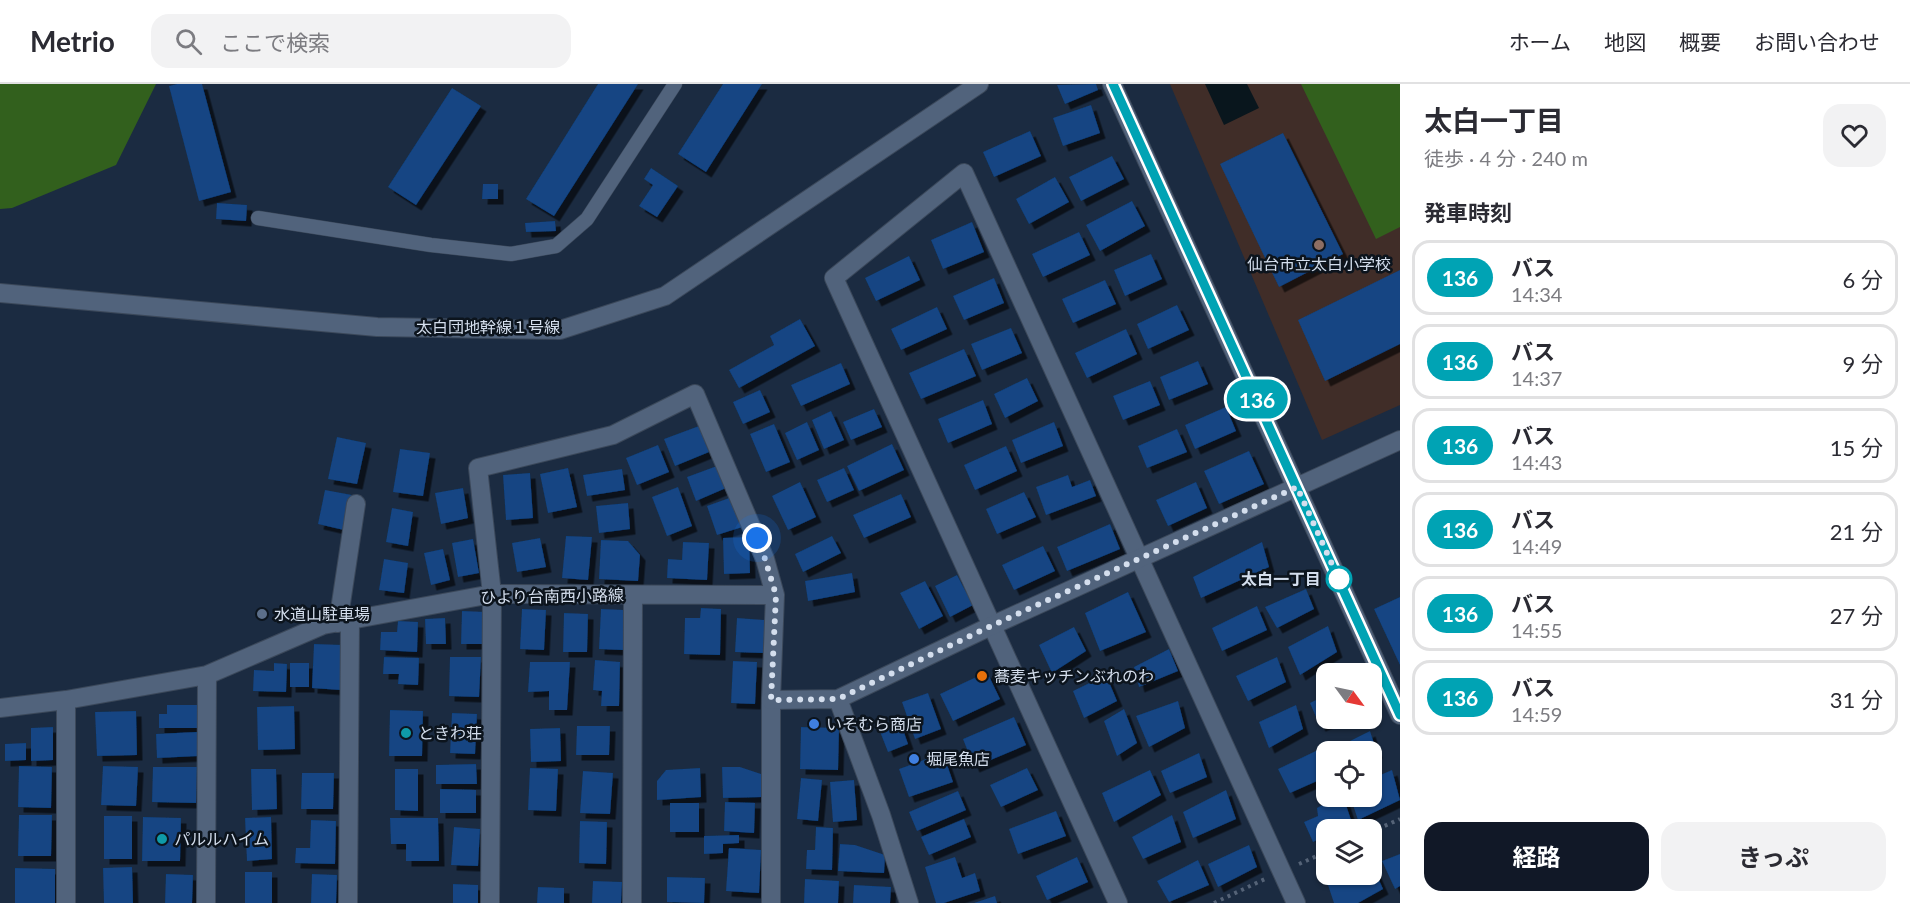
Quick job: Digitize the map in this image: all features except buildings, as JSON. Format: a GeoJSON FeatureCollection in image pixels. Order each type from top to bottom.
{"type":"FeatureCollection","features":[{"type":"Feature","properties":{"kind":"street","name":"太白団地幹線１号線"},"geometry":{"type":"LineString","coordinates":[[0,294],[376,327],[560,330],[665,296],[979,84]]}},
{"type":"Feature","properties":{"kind":"street"},"geometry":{"type":"LineString","coordinates":[[1113,84],[1400,715]]}},
{"type":"Feature","properties":{"kind":"street"},"geometry":{"type":"LineString","coordinates":[[1118,903],[834,278],[964,173],[1296,903]]}},
{"type":"Feature","properties":{"kind":"street"},"geometry":{"type":"LineString","coordinates":[[490,903],[492,594],[478,468],[614,435],[695,394],[765,559],[776,595],[771,700],[771,903]]}},
{"type":"Feature","properties":{"kind":"street"},"geometry":{"type":"LineString","coordinates":[[771,700],[838,699],[991,626],[1400,440]]}},
{"type":"Feature","properties":{"kind":"street"},"geometry":{"type":"LineString","coordinates":[[348,903],[344,622],[356,504]]}},
{"type":"Feature","properties":{"kind":"street","name":"ひより台南西小路線"},"geometry":{"type":"LineString","coordinates":[[0,708],[66,700],[207,675],[323,625],[492,594],[776,595]]}},
{"type":"Feature","properties":{"kind":"street"},"geometry":{"type":"LineString","coordinates":[[632,903],[633,595]]}},
{"type":"Feature","properties":{"kind":"street"},"geometry":{"type":"LineString","coordinates":[[206,903],[207,675]]}},
{"type":"Feature","properties":{"kind":"street"},"geometry":{"type":"LineString","coordinates":[[838,699],[881,815],[909,903]]}},
{"type":"Feature","properties":{"kind":"street"},"geometry":{"type":"LineString","coordinates":[[66,700],[66,903]]}},
{"type":"Feature","properties":{"kind":"lane"},"geometry":{"type":"LineString","coordinates":[[258,218],[431,245],[511,254],[556,246],[587,219],[675,84]]}},
{"type":"Feature","properties":{"kind":"path"},"geometry":{"type":"LineString","coordinates":[[1382,827],[1400,819]]}},
{"type":"Feature","properties":{"kind":"shaded area","name":"仙台市立太白小学校"},"geometry":{"type":"Polygon","coordinates":[[[1170,84],[1400,84],[1400,405],[1322,440],[1170,84]]]}},
{"type":"Feature","properties":{"kind":"shaded area"},"geometry":{"type":"Polygon","coordinates":[[[1205,84],[1247,84],[1259,108],[1224,125],[1205,84]]]}},
{"type":"Feature","properties":{"kind":"green space"},"geometry":{"type":"Polygon","coordinates":[[[0,84],[156,84],[116,165],[12,208],[0,209],[0,84]]]}},
{"type":"Feature","properties":{"kind":"green space"},"geometry":{"type":"Polygon","coordinates":[[[1301,84],[1400,84],[1400,227],[1376,239],[1301,84]]]}},
{"type":"Feature","properties":{"kind":"bus line","name":"136"},"geometry":{"type":"LineString","coordinates":[[1113,84],[1400,715]]}},
{"type":"Feature","properties":{"kind":"place","name":"仙台市立太白小学校"},"geometry":{"type":"Point","coordinates":[1319,245]}},
{"type":"Feature","properties":{"kind":"place","name":"太白一丁目"},"geometry":{"type":"Point","coordinates":[1339,579]}},
{"type":"Feature","properties":{"kind":"place","name":"水道山駐車場"},"geometry":{"type":"Point","coordinates":[262,614]}},
{"type":"Feature","properties":{"kind":"place","name":"蕎麦キッチンぶれのわ"},"geometry":{"type":"Point","coordinates":[982,676]}},
{"type":"Feature","properties":{"kind":"place","name":"いそむら商店"},"geometry":{"type":"Point","coordinates":[814,724]}},
{"type":"Feature","properties":{"kind":"place","name":"ときわ荘"},"geometry":{"type":"Point","coordinates":[406,733]}},
{"type":"Feature","properties":{"kind":"place","name":"堀尾魚店"},"geometry":{"type":"Point","coordinates":[914,759]}},
{"type":"Feature","properties":{"kind":"place","name":"パルルハイム"},"geometry":{"type":"Point","coordinates":[162,839]}},
{"type":"Feature","properties":{"kind":"route"},"geometry":{"type":"LineString","coordinates":[[757,538],[776,595],[771,700],[838,699],[991,626],[1297,487],[1341,584],[1339,579]]}}]}
